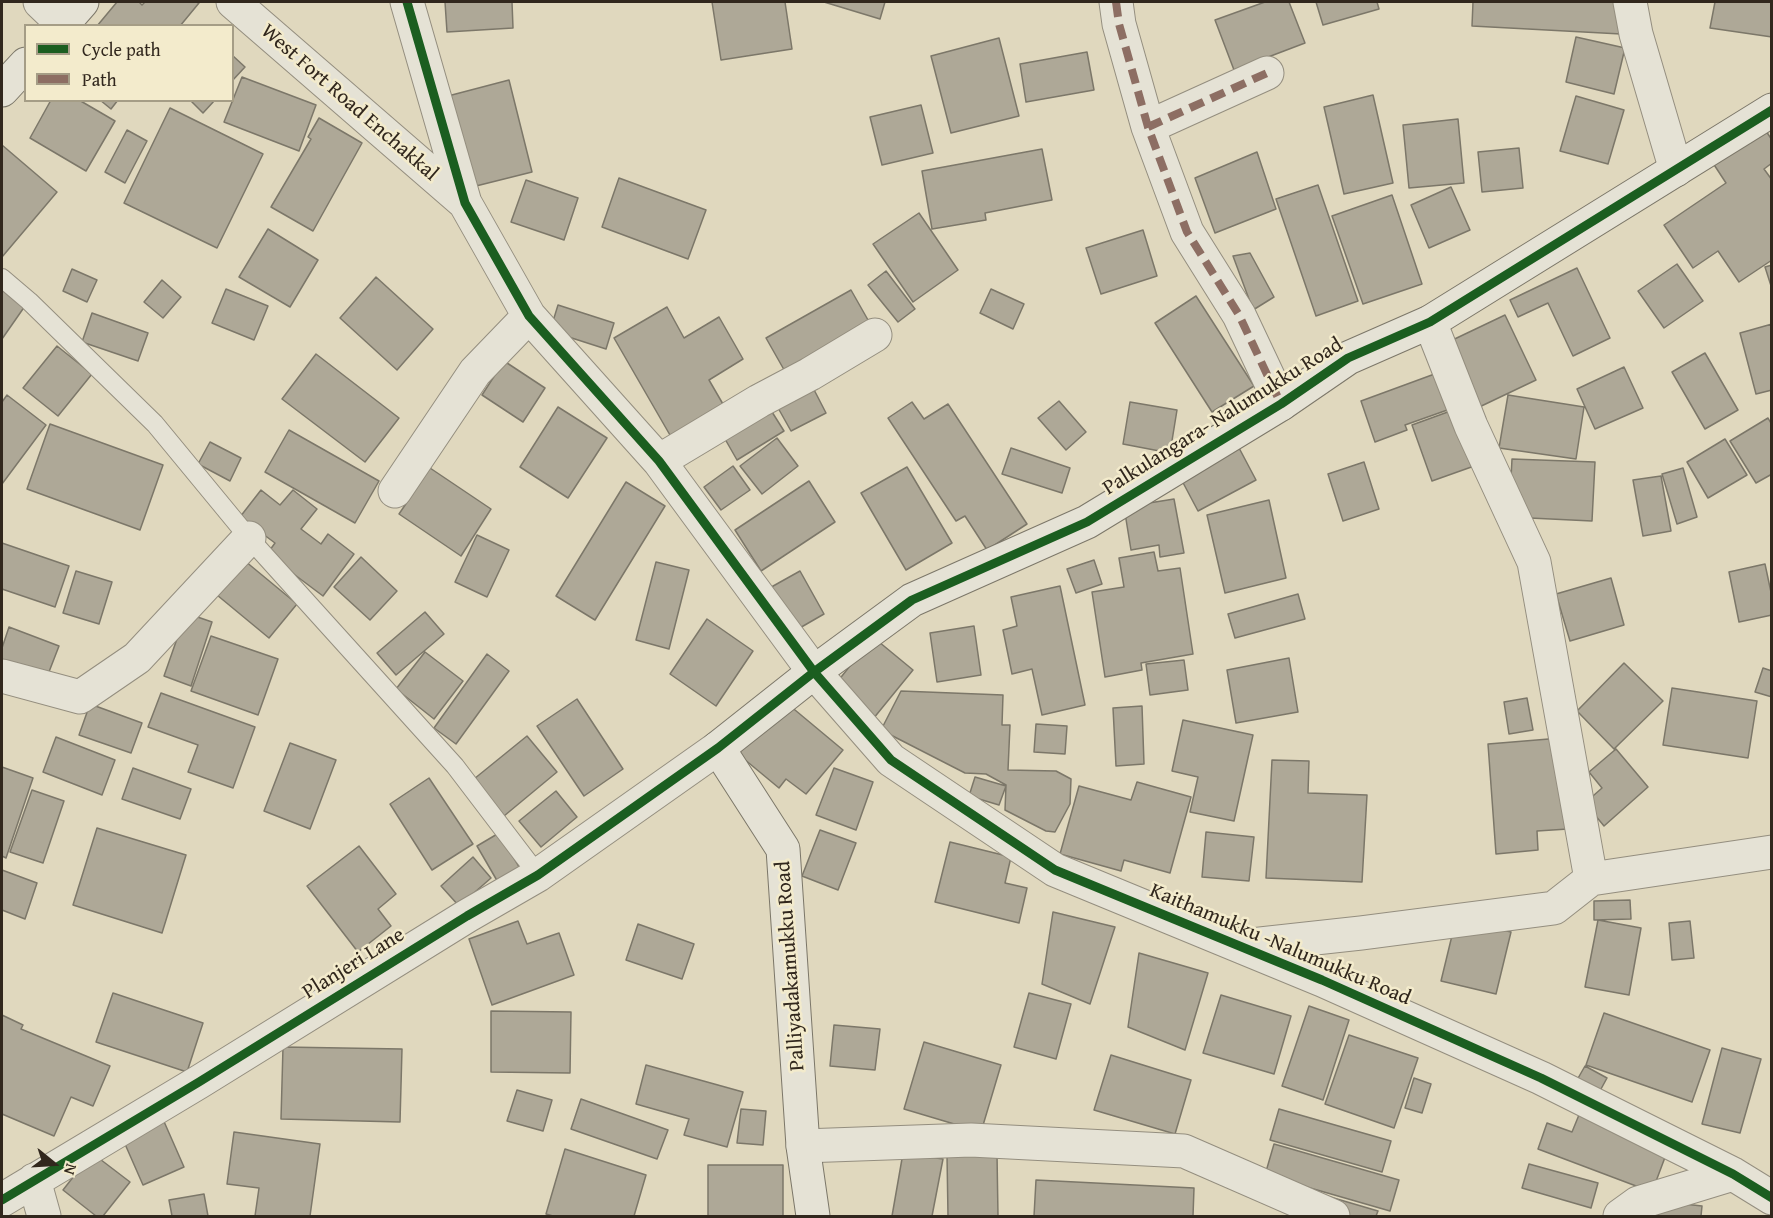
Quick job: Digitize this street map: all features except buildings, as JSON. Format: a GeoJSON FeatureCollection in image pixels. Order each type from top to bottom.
{"type":"FeatureCollection","features":[{"type":"Feature","properties":{"kind":"street","name":"West Fort Road Enchakkal"},"geometry":{"type":"LineString","coordinates":[[233,2],[465,203]]}},
{"type":"Feature","properties":{"kind":"street"},"geometry":{"type":"LineString","coordinates":[[407,2],[465,203]]}},
{"type":"Feature","properties":{"kind":"street"},"geometry":{"type":"LineString","coordinates":[[1116,2],[1119,24],[1148,127],[1187,232],[1239,315],[1281,404]]}},
{"type":"Feature","properties":{"kind":"street"},"geometry":{"type":"LineString","coordinates":[[1629,2],[1636,34],[1676,170]]}},
{"type":"Feature","properties":{"kind":"street"},"geometry":{"type":"LineString","coordinates":[[2,90],[24,66]]}},
{"type":"Feature","properties":{"kind":"street"},"geometry":{"type":"LineString","coordinates":[[1148,127],[1267,73]]}},
{"type":"Feature","properties":{"kind":"street","name":"Palkulangara- Nalumukku Road"},"geometry":{"type":"LineString","coordinates":[[814,672],[912,600],[1087,522],[1281,404],[1348,358],[1430,322],[1772,111]]}},
{"type":"Feature","properties":{"kind":"street","name":"Kaithamukku -Nalumukku Road"},"geometry":{"type":"LineString","coordinates":[[465,203],[529,316],[659,461],[814,672],[891,760],[1055,870],[1322,980],[1541,1078],[1733,1174],[1772,1198]]}},
{"type":"Feature","properties":{"kind":"street"},"geometry":{"type":"LineString","coordinates":[[395,491],[475,372],[529,316]]}},
{"type":"Feature","properties":{"kind":"street"},"geometry":{"type":"LineString","coordinates":[[1430,322],[1471,426],[1534,562],[1591,879]]}},
{"type":"Feature","properties":{"kind":"street"},"geometry":{"type":"LineString","coordinates":[[659,461],[876,335]]}},
{"type":"Feature","properties":{"kind":"street"},"geometry":{"type":"LineString","coordinates":[[2,676],[80,697],[136,658],[249,538]]}},
{"type":"Feature","properties":{"kind":"street"},"geometry":{"type":"LineString","coordinates":[[718,748],[814,672]]}},
{"type":"Feature","properties":{"kind":"street","name":"Planjeri Lane"},"geometry":{"type":"LineString","coordinates":[[2,1200],[538,875],[718,748]]}},
{"type":"Feature","properties":{"kind":"street","name":"Palliyadakamukku Road"},"geometry":{"type":"LineString","coordinates":[[718,748],[783,849],[803,1146],[813,1216]]}},
{"type":"Feature","properties":{"kind":"street"},"geometry":{"type":"LineString","coordinates":[[1240,946],[1554,908],[1591,879],[1772,852]]}},
{"type":"Feature","properties":{"kind":"street"},"geometry":{"type":"LineString","coordinates":[[803,1146],[971,1140],[1184,1151],[1333,1216]]}},
{"type":"Feature","properties":{"kind":"street"},"geometry":{"type":"LineString","coordinates":[[1620,1216],[1638,1203],[1733,1174]]}},
{"type":"Feature","properties":{"kind":"street"},"geometry":{"type":"LineString","coordinates":[[34,1180],[44,1216]]}},
{"type":"Feature","properties":{"kind":"lane"},"geometry":{"type":"LineString","coordinates":[[2,279],[29,301],[154,424],[249,538],[342,644],[455,766],[538,875]]}},
{"type":"Feature","properties":{"kind":"marked path"},"geometry":{"type":"LineString","coordinates":[[1116,2],[1119,24],[1148,127],[1187,232],[1239,315],[1281,404]]}},
{"type":"Feature","properties":{"kind":"marked path"},"geometry":{"type":"LineString","coordinates":[[1148,127],[1267,73]]}},
{"type":"Feature","properties":{"kind":"cycle path"},"geometry":{"type":"LineString","coordinates":[[407,2],[465,203],[529,316],[659,461],[814,672],[891,760],[1055,870],[1322,980],[1541,1078],[1733,1174],[1772,1198]]}},
{"type":"Feature","properties":{"kind":"cycle path"},"geometry":{"type":"LineString","coordinates":[[2,1200],[538,875],[718,748],[814,672],[912,600],[1087,522],[1281,404],[1348,358],[1430,322],[1772,110]]}}]}
